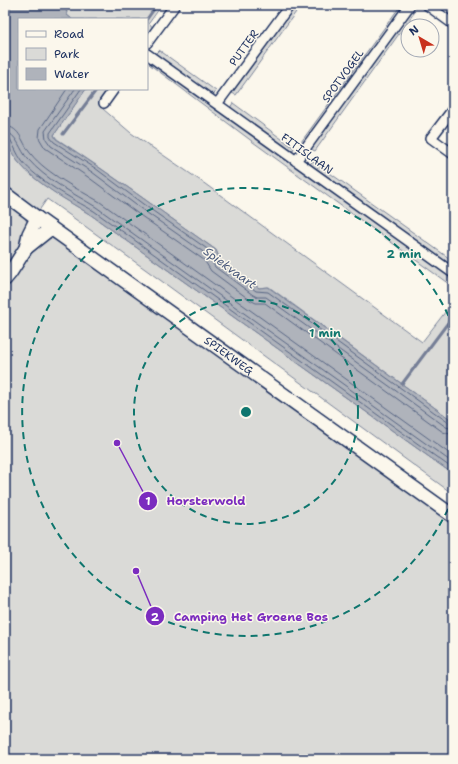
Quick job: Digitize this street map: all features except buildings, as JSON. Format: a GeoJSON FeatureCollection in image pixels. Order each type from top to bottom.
{"type":"FeatureCollection","features":[{"type":"Feature","properties":{"kind":"main road","name":"SPIEKWEG"},"geometry":{"type":"LineString","coordinates":[[5,194],[453,516]]}},
{"type":"Feature","properties":{"kind":"main road"},"geometry":{"type":"LineString","coordinates":[[26,248],[29,234],[37,218]]}},
{"type":"Feature","properties":{"kind":"main road"},"geometry":{"type":"LineString","coordinates":[[5,279],[26,248],[51,228]]}},
{"type":"Feature","properties":{"kind":"street"},"geometry":{"type":"LineString","coordinates":[[148,42],[175,5]]}},
{"type":"Feature","properties":{"kind":"street","name":"PUTTER"},"geometry":{"type":"LineString","coordinates":[[217,104],[290,5]]}},
{"type":"Feature","properties":{"kind":"street","name":"SPOTVOGEL"},"geometry":{"type":"LineString","coordinates":[[296,161],[410,5]]}},
{"type":"Feature","properties":{"kind":"street"},"geometry":{"type":"LineString","coordinates":[[427,5],[453,24]]}},
{"type":"Feature","properties":{"kind":"street","name":"FITISLAAN"},"geometry":{"type":"LineString","coordinates":[[148,55],[453,273]]}},
{"type":"Feature","properties":{"kind":"street"},"geometry":{"type":"LineString","coordinates":[[104,103],[113,90]]}},
{"type":"Feature","properties":{"kind":"street"},"geometry":{"type":"LineString","coordinates":[[453,109],[431,138],[453,154]]}},
{"type":"Feature","properties":{"kind":"green space"},"geometry":{"type":"Polygon","coordinates":[[[66,5],[162,5],[149,23],[154,29],[148,38],[148,18],[71,18],[67,15],[66,5]]]}},
{"type":"Feature","properties":{"kind":"green space"},"geometry":{"type":"Polygon","coordinates":[[[296,5],[301,5],[236,95],[232,93],[296,5]]]}},
{"type":"Feature","properties":{"kind":"green space"},"geometry":{"type":"Polygon","coordinates":[[[398,9],[401,11],[305,145],[301,142],[398,9]]]}},
{"type":"Feature","properties":{"kind":"green space"},"geometry":{"type":"Polygon","coordinates":[[[411,10],[414,13],[410,18],[405,18],[411,10]]]}},
{"type":"Feature","properties":{"kind":"green space"},"geometry":{"type":"Polygon","coordinates":[[[400,25],[400,33],[315,151],[311,149],[400,25]]]}},
{"type":"Feature","properties":{"kind":"green space"},"geometry":{"type":"Polygon","coordinates":[[[159,50],[216,91],[213,96],[155,54],[159,50]]]}},
{"type":"Feature","properties":{"kind":"green space"},"geometry":{"type":"Polygon","coordinates":[[[151,61],[453,277],[453,287],[253,142],[149,64],[151,61]]]}},
{"type":"Feature","properties":{"kind":"green space"},"geometry":{"type":"Polygon","coordinates":[[[85,90],[106,90],[109,92],[100,103],[103,109],[131,133],[201,181],[422,342],[453,302],[453,349],[449,354],[453,354],[453,421],[269,287],[259,288],[220,260],[216,250],[57,139],[54,135],[85,90]]]}},
{"type":"Feature","properties":{"kind":"green space"},"geometry":{"type":"Polygon","coordinates":[[[233,103],[294,148],[292,152],[230,108],[233,103]]]}},
{"type":"Feature","properties":{"kind":"green space"},"geometry":{"type":"Polygon","coordinates":[[[5,137],[11,151],[18,161],[27,171],[44,185],[91,215],[453,474],[453,494],[47,199],[38,212],[5,186],[5,137]]]}},
{"type":"Feature","properties":{"kind":"green space"},"geometry":{"type":"Polygon","coordinates":[[[313,161],[453,261],[453,267],[310,164],[313,161]]]}},
{"type":"Feature","properties":{"kind":"green space"},"geometry":{"type":"Polygon","coordinates":[[[5,200],[18,210],[27,222],[27,226],[26,232],[19,246],[5,269],[5,200]]]}},
{"type":"Feature","properties":{"kind":"green space"},"geometry":{"type":"Polygon","coordinates":[[[47,238],[57,239],[453,522],[453,759],[5,759],[5,275],[36,245],[47,238]]]}},
{"type":"Feature","properties":{"kind":"water","name":"Spiekvaart"},"geometry":{"type":"Polygon","coordinates":[[[5,5],[66,5],[67,15],[71,18],[18,18],[18,90],[85,90],[54,135],[56,139],[216,250],[220,260],[259,288],[268,287],[453,421],[453,474],[91,215],[44,185],[27,171],[15,158],[5,137],[5,5]]]}},
{"type":"Feature","properties":{"kind":"waterway"},"geometry":{"type":"LineString","coordinates":[[148,18],[157,5]]}},
{"type":"Feature","properties":{"kind":"waterway"},"geometry":{"type":"LineString","coordinates":[[63,134],[96,90]]}},
{"type":"Feature","properties":{"kind":"waterway"},"geometry":{"type":"LineString","coordinates":[[402,384],[453,316]]}},
{"type":"Feature","properties":{"kind":"place","name":"Horsterwold"},"geometry":{"type":"Point","coordinates":[117,443]}},
{"type":"Feature","properties":{"kind":"place","name":"Camping Het Groene Bos"},"geometry":{"type":"Point","coordinates":[136,571]}}]}
